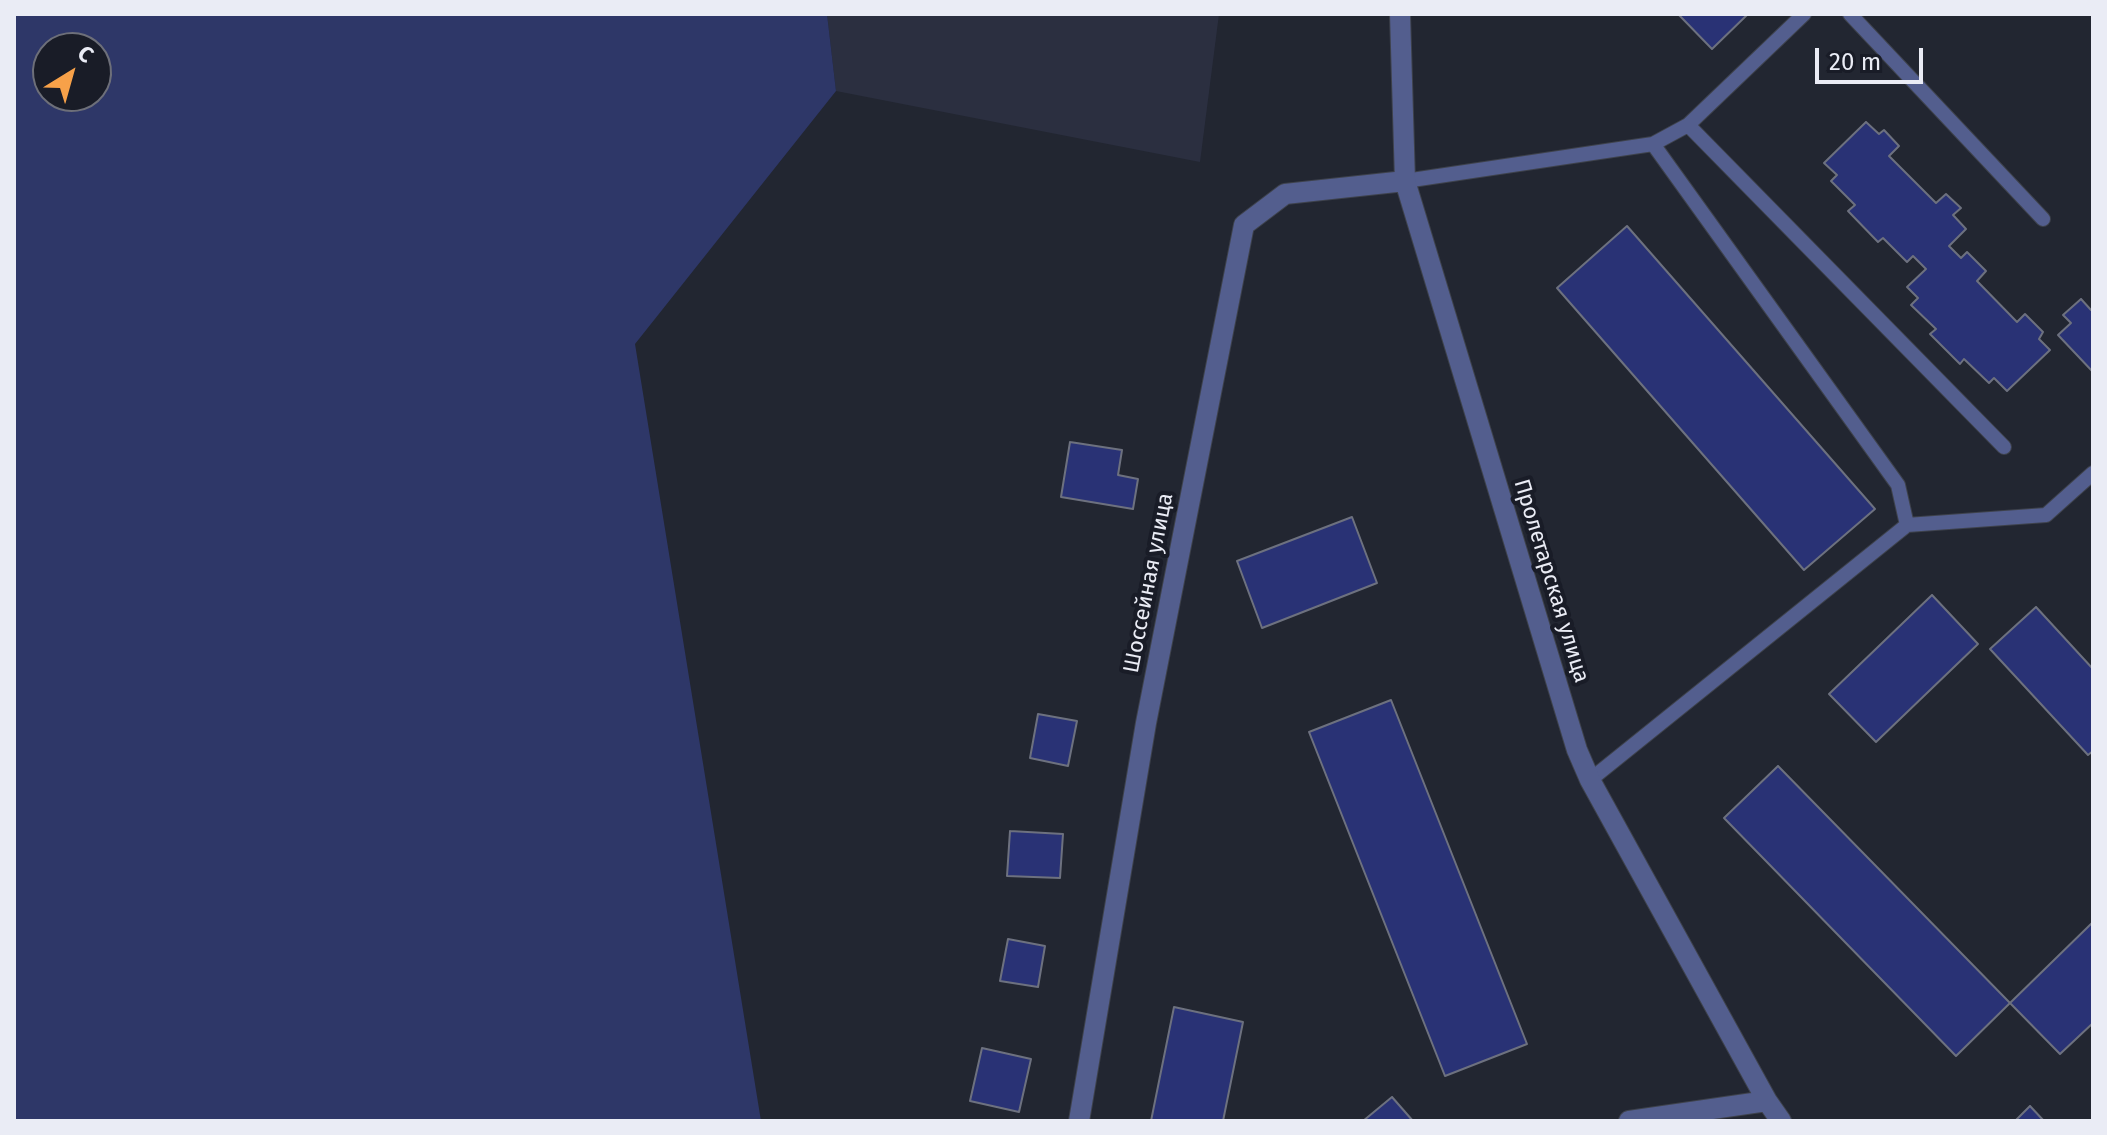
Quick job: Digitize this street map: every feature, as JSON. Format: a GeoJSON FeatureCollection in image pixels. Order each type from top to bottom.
{"type":"FeatureCollection","features":[{"type":"Feature","properties":{"kind":"street","name":"Пролетарская улица"},"geometry":{"type":"LineString","coordinates":[[1400,14],[1405,181],[1577,750],[1590,780],[1767,1101],[1781,1121]]}},
{"type":"Feature","properties":{"kind":"street","name":"Шоссейная улица"},"geometry":{"type":"LineString","coordinates":[[1079,1121],[1146,723],[1244,225],[1285,194],[1405,181]]}},
{"type":"Feature","properties":{"kind":"street"},"geometry":{"type":"LineString","coordinates":[[1629,1121],[1767,1101]]}},
{"type":"Feature","properties":{"kind":"lane"},"geometry":{"type":"LineString","coordinates":[[1405,181],[1653,144],[1688,125],[1804,14]]}},
{"type":"Feature","properties":{"kind":"lane"},"geometry":{"type":"LineString","coordinates":[[1850,14],[2043,219]]}},
{"type":"Feature","properties":{"kind":"lane"},"geometry":{"type":"LineString","coordinates":[[1688,125],[2004,447]]}},
{"type":"Feature","properties":{"kind":"lane"},"geometry":{"type":"LineString","coordinates":[[1653,144],[1898,485],[1907,525]]}},
{"type":"Feature","properties":{"kind":"lane"},"geometry":{"type":"LineString","coordinates":[[1590,780],[1907,525],[2046,515],[2093,473]]}},
{"type":"Feature","properties":{"kind":"shaded area"},"geometry":{"type":"Polygon","coordinates":[[[14,14],[827,14],[836,91],[635,344],[761,1121],[14,1121],[14,14]]]}},
{"type":"Feature","properties":{"kind":"shaded area"},"geometry":{"type":"Polygon","coordinates":[[[827,14],[1219,14],[1200,162],[836,91],[827,14]]]}},
{"type":"Feature","properties":{"kind":"building"},"geometry":{"type":"Polygon","coordinates":[[[1678,14],[1748,14],[1712,49],[1678,14]]]}},
{"type":"Feature","properties":{"kind":"building"},"geometry":{"type":"Polygon","coordinates":[[[1866,122],[1879,134],[1884,130],[1899,146],[1889,156],[1936,203],[1946,194],[1961,208],[1953,215],[1966,229],[1949,246],[1961,258],[1967,252],[1986,271],[1977,281],[2017,322],[2025,314],[2043,332],[2039,339],[2050,350],[2007,391],[1994,378],[1989,383],[1964,359],[1960,364],[1930,334],[1936,329],[1911,305],[1918,298],[1907,287],[1926,269],[1913,256],[1907,262],[1883,238],[1878,242],[1848,211],[1855,205],[1831,181],[1837,175],[1824,163],[1866,122]]]}},
{"type":"Feature","properties":{"kind":"building"},"geometry":{"type":"Polygon","coordinates":[[[1627,226],[1875,509],[1804,570],[1557,288],[1627,226]]]}},
{"type":"Feature","properties":{"kind":"building"},"geometry":{"type":"Polygon","coordinates":[[[2081,299],[2093,309],[2093,372],[2058,335],[2071,323],[2063,315],[2081,299]]]}},
{"type":"Feature","properties":{"kind":"building"},"geometry":{"type":"Polygon","coordinates":[[[1070,442],[1122,450],[1118,475],[1138,479],[1133,509],[1061,497],[1070,442]]]}},
{"type":"Feature","properties":{"kind":"building"},"geometry":{"type":"Polygon","coordinates":[[[1352,517],[1377,583],[1262,628],[1237,561],[1352,517]]]}},
{"type":"Feature","properties":{"kind":"building"},"geometry":{"type":"Polygon","coordinates":[[[1932,595],[1978,644],[1876,742],[1829,694],[1932,595]]]}},
{"type":"Feature","properties":{"kind":"building"},"geometry":{"type":"Polygon","coordinates":[[[2036,607],[2093,669],[2093,751],[2088,755],[1990,649],[2036,607]]]}},
{"type":"Feature","properties":{"kind":"building"},"geometry":{"type":"Polygon","coordinates":[[[1391,700],[1527,1044],[1445,1076],[1309,732],[1391,700]]]}},
{"type":"Feature","properties":{"kind":"building"},"geometry":{"type":"Polygon","coordinates":[[[1038,714],[1077,721],[1068,766],[1030,758],[1038,714]]]}},
{"type":"Feature","properties":{"kind":"building"},"geometry":{"type":"Polygon","coordinates":[[[1778,766],[2010,1003],[1956,1056],[1724,818],[1778,766]]]}},
{"type":"Feature","properties":{"kind":"building"},"geometry":{"type":"Polygon","coordinates":[[[1010,831],[1063,834],[1060,878],[1007,876],[1010,831]]]}},
{"type":"Feature","properties":{"kind":"building"},"geometry":{"type":"Polygon","coordinates":[[[2093,922],[2093,1023],[2060,1054],[2010,1003],[2093,922]]]}},
{"type":"Feature","properties":{"kind":"building"},"geometry":{"type":"Polygon","coordinates":[[[1008,939],[1045,946],[1038,987],[1000,981],[1008,939]]]}},
{"type":"Feature","properties":{"kind":"building"},"geometry":{"type":"Polygon","coordinates":[[[1174,1007],[1243,1022],[1223,1121],[1151,1121],[1174,1007]]]}},
{"type":"Feature","properties":{"kind":"building"},"geometry":{"type":"Polygon","coordinates":[[[982,1048],[1031,1059],[1019,1112],[970,1101],[982,1048]]]}},
{"type":"Feature","properties":{"kind":"building"},"geometry":{"type":"Polygon","coordinates":[[[1392,1097],[1413,1121],[1363,1121],[1392,1097]]]}},
{"type":"Feature","properties":{"kind":"building"},"geometry":{"type":"Polygon","coordinates":[[[2030,1106],[2044,1121],[2015,1121],[2030,1106]]]}}]}
